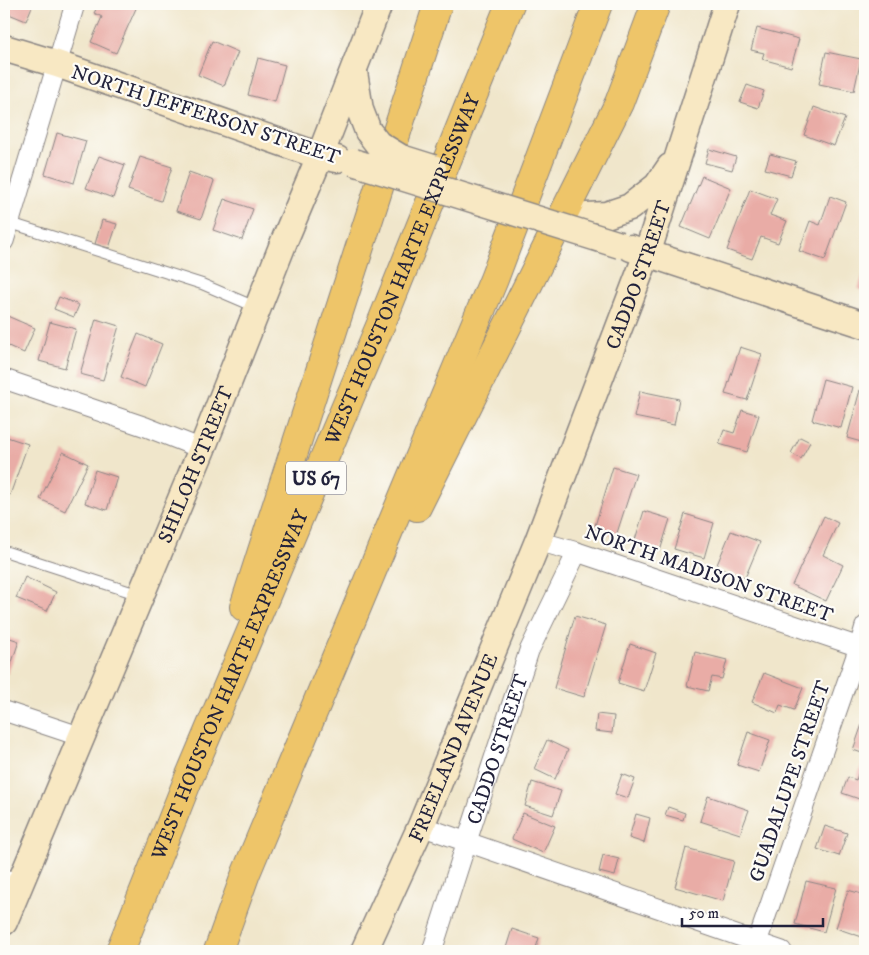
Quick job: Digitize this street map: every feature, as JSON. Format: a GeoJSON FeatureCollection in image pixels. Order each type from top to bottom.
{"type":"FeatureCollection","features":[{"type":"Feature","properties":{"kind":"highway"},"geometry":{"type":"LineString","coordinates":[[188,780],[438,4]]}},
{"type":"Feature","properties":{"kind":"highway","name":"WEST HOUSTON HARTE EXPRESSWAY"},"geometry":{"type":"LineString","coordinates":[[120,951],[188,780],[382,319],[510,4]]}},
{"type":"Feature","properties":{"kind":"highway"},"geometry":{"type":"LineString","coordinates":[[218,951],[246,873],[494,279],[598,4]]}},
{"type":"Feature","properties":{"kind":"highway"},"geometry":{"type":"LineString","coordinates":[[308,726],[619,103],[656,4]]}},
{"type":"Feature","properties":{"kind":"main road","name":"SHILOH STREET"},"geometry":{"type":"LineString","coordinates":[[4,922],[12,877],[82,737],[202,449],[379,4]]}},
{"type":"Feature","properties":{"kind":"main road","name":"CADDO STREET"},"geometry":{"type":"LineString","coordinates":[[538,541],[647,254],[727,4]]}},
{"type":"Feature","properties":{"kind":"main road","name":"NORTH JEFFERSON STREET"},"geometry":{"type":"LineString","coordinates":[[4,48],[57,64],[320,156],[353,162],[865,324]]}},
{"type":"Feature","properties":{"kind":"main road"},"geometry":{"type":"LineString","coordinates":[[354,69],[360,110],[368,131],[378,144],[401,158],[587,216],[606,215],[630,207],[657,186],[679,152]]}},
{"type":"Feature","properties":{"kind":"main road","name":"FREELAND AVENUE"},"geometry":{"type":"LineString","coordinates":[[364,951],[421,826],[538,541]]}},
{"type":"Feature","properties":{"kind":"street"},"geometry":{"type":"LineString","coordinates":[[6,228],[75,4]]}},
{"type":"Feature","properties":{"kind":"street"},"geometry":{"type":"LineString","coordinates":[[4,378],[146,427],[202,449]]}},
{"type":"Feature","properties":{"kind":"street","name":"NORTH MADISON STREET"},"geometry":{"type":"LineString","coordinates":[[538,541],[577,552],[862,648]]}},
{"type":"Feature","properties":{"kind":"street","name":"CADDO STREET"},"geometry":{"type":"LineString","coordinates":[[432,951],[529,651],[577,552]]}},
{"type":"Feature","properties":{"kind":"street","name":"GUADALUPE STREET"},"geometry":{"type":"LineString","coordinates":[[755,947],[862,648],[865,626]]}},
{"type":"Feature","properties":{"kind":"street"},"geometry":{"type":"LineString","coordinates":[[4,711],[82,737]]}},
{"type":"Feature","properties":{"kind":"street"},"geometry":{"type":"LineString","coordinates":[[421,826],[755,947],[782,951]]}},
{"type":"Feature","properties":{"kind":"lane"},"geometry":{"type":"LineString","coordinates":[[6,228],[202,284],[258,308]]}},
{"type":"Feature","properties":{"kind":"lane"},"geometry":{"type":"LineString","coordinates":[[4,551],[141,596]]}},
{"type":"Feature","properties":{"kind":"building"},"geometry":{"type":"Polygon","coordinates":[[[4,4],[33,4],[26,21],[4,12],[4,4]]]}},
{"type":"Feature","properties":{"kind":"building"},"geometry":{"type":"Polygon","coordinates":[[[99,4],[138,4],[116,53],[91,42],[102,17],[94,13],[99,4]]]}},
{"type":"Feature","properties":{"kind":"building"},"geometry":{"type":"Polygon","coordinates":[[[757,28],[799,39],[791,67],[762,59],[764,53],[751,50],[757,28]]]}},
{"type":"Feature","properties":{"kind":"building"},"geometry":{"type":"Polygon","coordinates":[[[212,41],[238,52],[224,86],[198,75],[212,41]]]}},
{"type":"Feature","properties":{"kind":"building"},"geometry":{"type":"Polygon","coordinates":[[[826,52],[861,59],[854,91],[819,84],[826,52]]]}},
{"type":"Feature","properties":{"kind":"building"},"geometry":{"type":"Polygon","coordinates":[[[258,58],[285,65],[275,102],[248,95],[258,58]]]}},
{"type":"Feature","properties":{"kind":"building"},"geometry":{"type":"Polygon","coordinates":[[[747,85],[764,91],[758,108],[740,102],[747,85]]]}},
{"type":"Feature","properties":{"kind":"building"},"geometry":{"type":"Polygon","coordinates":[[[814,107],[845,118],[834,146],[804,135],[814,107]]]}},
{"type":"Feature","properties":{"kind":"building"},"geometry":{"type":"Polygon","coordinates":[[[57,133],[86,141],[74,183],[45,174],[57,133]]]}},
{"type":"Feature","properties":{"kind":"building"},"geometry":{"type":"Polygon","coordinates":[[[709,149],[736,157],[732,170],[705,163],[709,149]]]}},
{"type":"Feature","properties":{"kind":"building"},"geometry":{"type":"Polygon","coordinates":[[[770,154],[796,161],[791,176],[765,169],[770,154]]]}},
{"type":"Feature","properties":{"kind":"building"},"geometry":{"type":"Polygon","coordinates":[[[99,156],[125,165],[113,198],[86,188],[99,156]]]}},
{"type":"Feature","properties":{"kind":"building"},"geometry":{"type":"Polygon","coordinates":[[[140,157],[172,167],[161,201],[128,190],[140,157]]]}},
{"type":"Feature","properties":{"kind":"building"},"geometry":{"type":"Polygon","coordinates":[[[189,172],[214,181],[201,219],[176,211],[189,172]]]}},
{"type":"Feature","properties":{"kind":"building"},"geometry":{"type":"Polygon","coordinates":[[[702,176],[731,188],[710,239],[681,227],[702,176]]]}},
{"type":"Feature","properties":{"kind":"building"},"geometry":{"type":"Polygon","coordinates":[[[750,189],[777,199],[770,215],[787,221],[778,243],[761,237],[752,259],[727,250],[750,189]]]}},
{"type":"Feature","properties":{"kind":"building"},"geometry":{"type":"Polygon","coordinates":[[[830,196],[846,202],[825,260],[799,251],[810,221],[820,225],[830,196]]]}},
{"type":"Feature","properties":{"kind":"building"},"geometry":{"type":"Polygon","coordinates":[[[224,199],[253,209],[242,240],[213,230],[224,199]]]}},
{"type":"Feature","properties":{"kind":"building"},"geometry":{"type":"Polygon","coordinates":[[[102,220],[117,224],[109,248],[95,244],[102,220]]]}},
{"type":"Feature","properties":{"kind":"building"},"geometry":{"type":"Polygon","coordinates":[[[865,268],[865,292],[858,289],[865,268]]]}},
{"type":"Feature","properties":{"kind":"building"},"geometry":{"type":"Polygon","coordinates":[[[59,297],[79,305],[74,317],[54,309],[59,297]]]}},
{"type":"Feature","properties":{"kind":"building"},"geometry":{"type":"Polygon","coordinates":[[[5,315],[35,328],[24,353],[4,344],[5,315]]]}},
{"type":"Feature","properties":{"kind":"building"},"geometry":{"type":"Polygon","coordinates":[[[96,319],[119,326],[103,380],[80,374],[96,319]]]}},
{"type":"Feature","properties":{"kind":"building"},"geometry":{"type":"Polygon","coordinates":[[[50,322],[76,329],[65,368],[39,361],[50,322]]]}},
{"type":"Feature","properties":{"kind":"building"},"geometry":{"type":"Polygon","coordinates":[[[138,334],[162,344],[145,387],[121,377],[138,334]]]}},
{"type":"Feature","properties":{"kind":"building"},"geometry":{"type":"Polygon","coordinates":[[[740,347],[762,354],[747,400],[725,394],[740,347]]]}},
{"type":"Feature","properties":{"kind":"building"},"geometry":{"type":"Polygon","coordinates":[[[823,379],[852,387],[841,428],[812,420],[823,379]]]}},
{"type":"Feature","properties":{"kind":"building"},"geometry":{"type":"Polygon","coordinates":[[[860,390],[865,392],[865,443],[847,438],[860,390]]]}},
{"type":"Feature","properties":{"kind":"building"},"geometry":{"type":"Polygon","coordinates":[[[640,391],[679,399],[674,425],[634,417],[640,391]]]}},
{"type":"Feature","properties":{"kind":"building"},"geometry":{"type":"Polygon","coordinates":[[[742,410],[759,415],[747,452],[719,444],[724,430],[734,433],[742,410]]]}},
{"type":"Feature","properties":{"kind":"building"},"geometry":{"type":"Polygon","coordinates":[[[4,436],[28,444],[10,495],[4,493],[4,436]]]}},
{"type":"Feature","properties":{"kind":"building"},"geometry":{"type":"Polygon","coordinates":[[[800,437],[810,442],[801,459],[791,453],[800,437]]]}},
{"type":"Feature","properties":{"kind":"building"},"geometry":{"type":"Polygon","coordinates":[[[63,452],[88,464],[65,511],[40,499],[63,452]]]}},
{"type":"Feature","properties":{"kind":"building"},"geometry":{"type":"Polygon","coordinates":[[[613,467],[636,474],[616,536],[594,529],[613,467]]]}},
{"type":"Feature","properties":{"kind":"building"},"geometry":{"type":"Polygon","coordinates":[[[95,470],[117,477],[107,510],[85,503],[95,470]]]}},
{"type":"Feature","properties":{"kind":"building"},"geometry":{"type":"Polygon","coordinates":[[[644,511],[670,519],[660,551],[634,543],[644,511]]]}},
{"type":"Feature","properties":{"kind":"building"},"geometry":{"type":"Polygon","coordinates":[[[685,514],[714,523],[704,558],[674,549],[685,514]]]}},
{"type":"Feature","properties":{"kind":"building"},"geometry":{"type":"Polygon","coordinates":[[[824,516],[838,523],[823,555],[843,565],[826,601],[792,585],[824,516]]]}},
{"type":"Feature","properties":{"kind":"building"},"geometry":{"type":"Polygon","coordinates":[[[731,531],[760,542],[745,578],[716,567],[731,531]]]}},
{"type":"Feature","properties":{"kind":"building"},"geometry":{"type":"Polygon","coordinates":[[[25,577],[56,592],[47,611],[16,598],[25,577]]]}},
{"type":"Feature","properties":{"kind":"building"},"geometry":{"type":"Polygon","coordinates":[[[575,616],[606,625],[584,697],[554,688],[575,616]]]}},
{"type":"Feature","properties":{"kind":"building"},"geometry":{"type":"Polygon","coordinates":[[[4,636],[19,641],[8,674],[4,673],[4,636]]]}},
{"type":"Feature","properties":{"kind":"building"},"geometry":{"type":"Polygon","coordinates":[[[630,644],[656,653],[644,691],[618,683],[630,644]]]}},
{"type":"Feature","properties":{"kind":"building"},"geometry":{"type":"Polygon","coordinates":[[[695,652],[727,660],[722,679],[712,677],[708,691],[687,686],[695,652]]]}},
{"type":"Feature","properties":{"kind":"building"},"geometry":{"type":"Polygon","coordinates":[[[764,673],[803,688],[794,710],[780,705],[777,713],[752,702],[764,673]]]}},
{"type":"Feature","properties":{"kind":"building"},"geometry":{"type":"Polygon","coordinates":[[[597,714],[614,716],[612,733],[595,731],[597,714]]]}},
{"type":"Feature","properties":{"kind":"building"},"geometry":{"type":"Polygon","coordinates":[[[865,716],[865,754],[853,750],[865,716]]]}},
{"type":"Feature","properties":{"kind":"building"},"geometry":{"type":"Polygon","coordinates":[[[748,732],[770,740],[759,772],[737,765],[748,732]]]}},
{"type":"Feature","properties":{"kind":"building"},"geometry":{"type":"Polygon","coordinates":[[[547,740],[568,750],[555,779],[534,769],[547,740]]]}},
{"type":"Feature","properties":{"kind":"building"},"geometry":{"type":"Polygon","coordinates":[[[865,755],[865,801],[842,793],[848,777],[856,780],[865,755]]]}},
{"type":"Feature","properties":{"kind":"building"},"geometry":{"type":"Polygon","coordinates":[[[622,774],[635,779],[628,798],[615,794],[622,774]]]}},
{"type":"Feature","properties":{"kind":"building"},"geometry":{"type":"Polygon","coordinates":[[[532,782],[561,791],[553,815],[525,806],[532,782]]]}},
{"type":"Feature","properties":{"kind":"building"},"geometry":{"type":"Polygon","coordinates":[[[708,796],[749,810],[740,834],[700,821],[708,796]]]}},
{"type":"Feature","properties":{"kind":"building"},"geometry":{"type":"Polygon","coordinates":[[[668,807],[685,813],[683,820],[665,815],[668,807]]]}},
{"type":"Feature","properties":{"kind":"building"},"geometry":{"type":"Polygon","coordinates":[[[523,813],[555,826],[543,853],[512,839],[523,813]]]}},
{"type":"Feature","properties":{"kind":"building"},"geometry":{"type":"Polygon","coordinates":[[[636,814],[650,818],[644,843],[629,838],[636,814]]]}},
{"type":"Feature","properties":{"kind":"building"},"geometry":{"type":"Polygon","coordinates":[[[825,826],[847,833],[839,856],[817,849],[825,826]]]}},
{"type":"Feature","properties":{"kind":"building"},"geometry":{"type":"Polygon","coordinates":[[[686,848],[734,861],[723,901],[675,887],[686,848]]]}},
{"type":"Feature","properties":{"kind":"building"},"geometry":{"type":"Polygon","coordinates":[[[603,855],[619,859],[615,876],[599,872],[603,855]]]}},
{"type":"Feature","properties":{"kind":"building"},"geometry":{"type":"Polygon","coordinates":[[[806,881],[836,888],[824,932],[795,924],[806,881]]]}},
{"type":"Feature","properties":{"kind":"building"},"geometry":{"type":"Polygon","coordinates":[[[848,890],[865,895],[865,938],[836,928],[848,890]]]}},
{"type":"Feature","properties":{"kind":"building"},"geometry":{"type":"Polygon","coordinates":[[[512,929],[539,938],[535,951],[505,951],[512,929]]]}}]}
